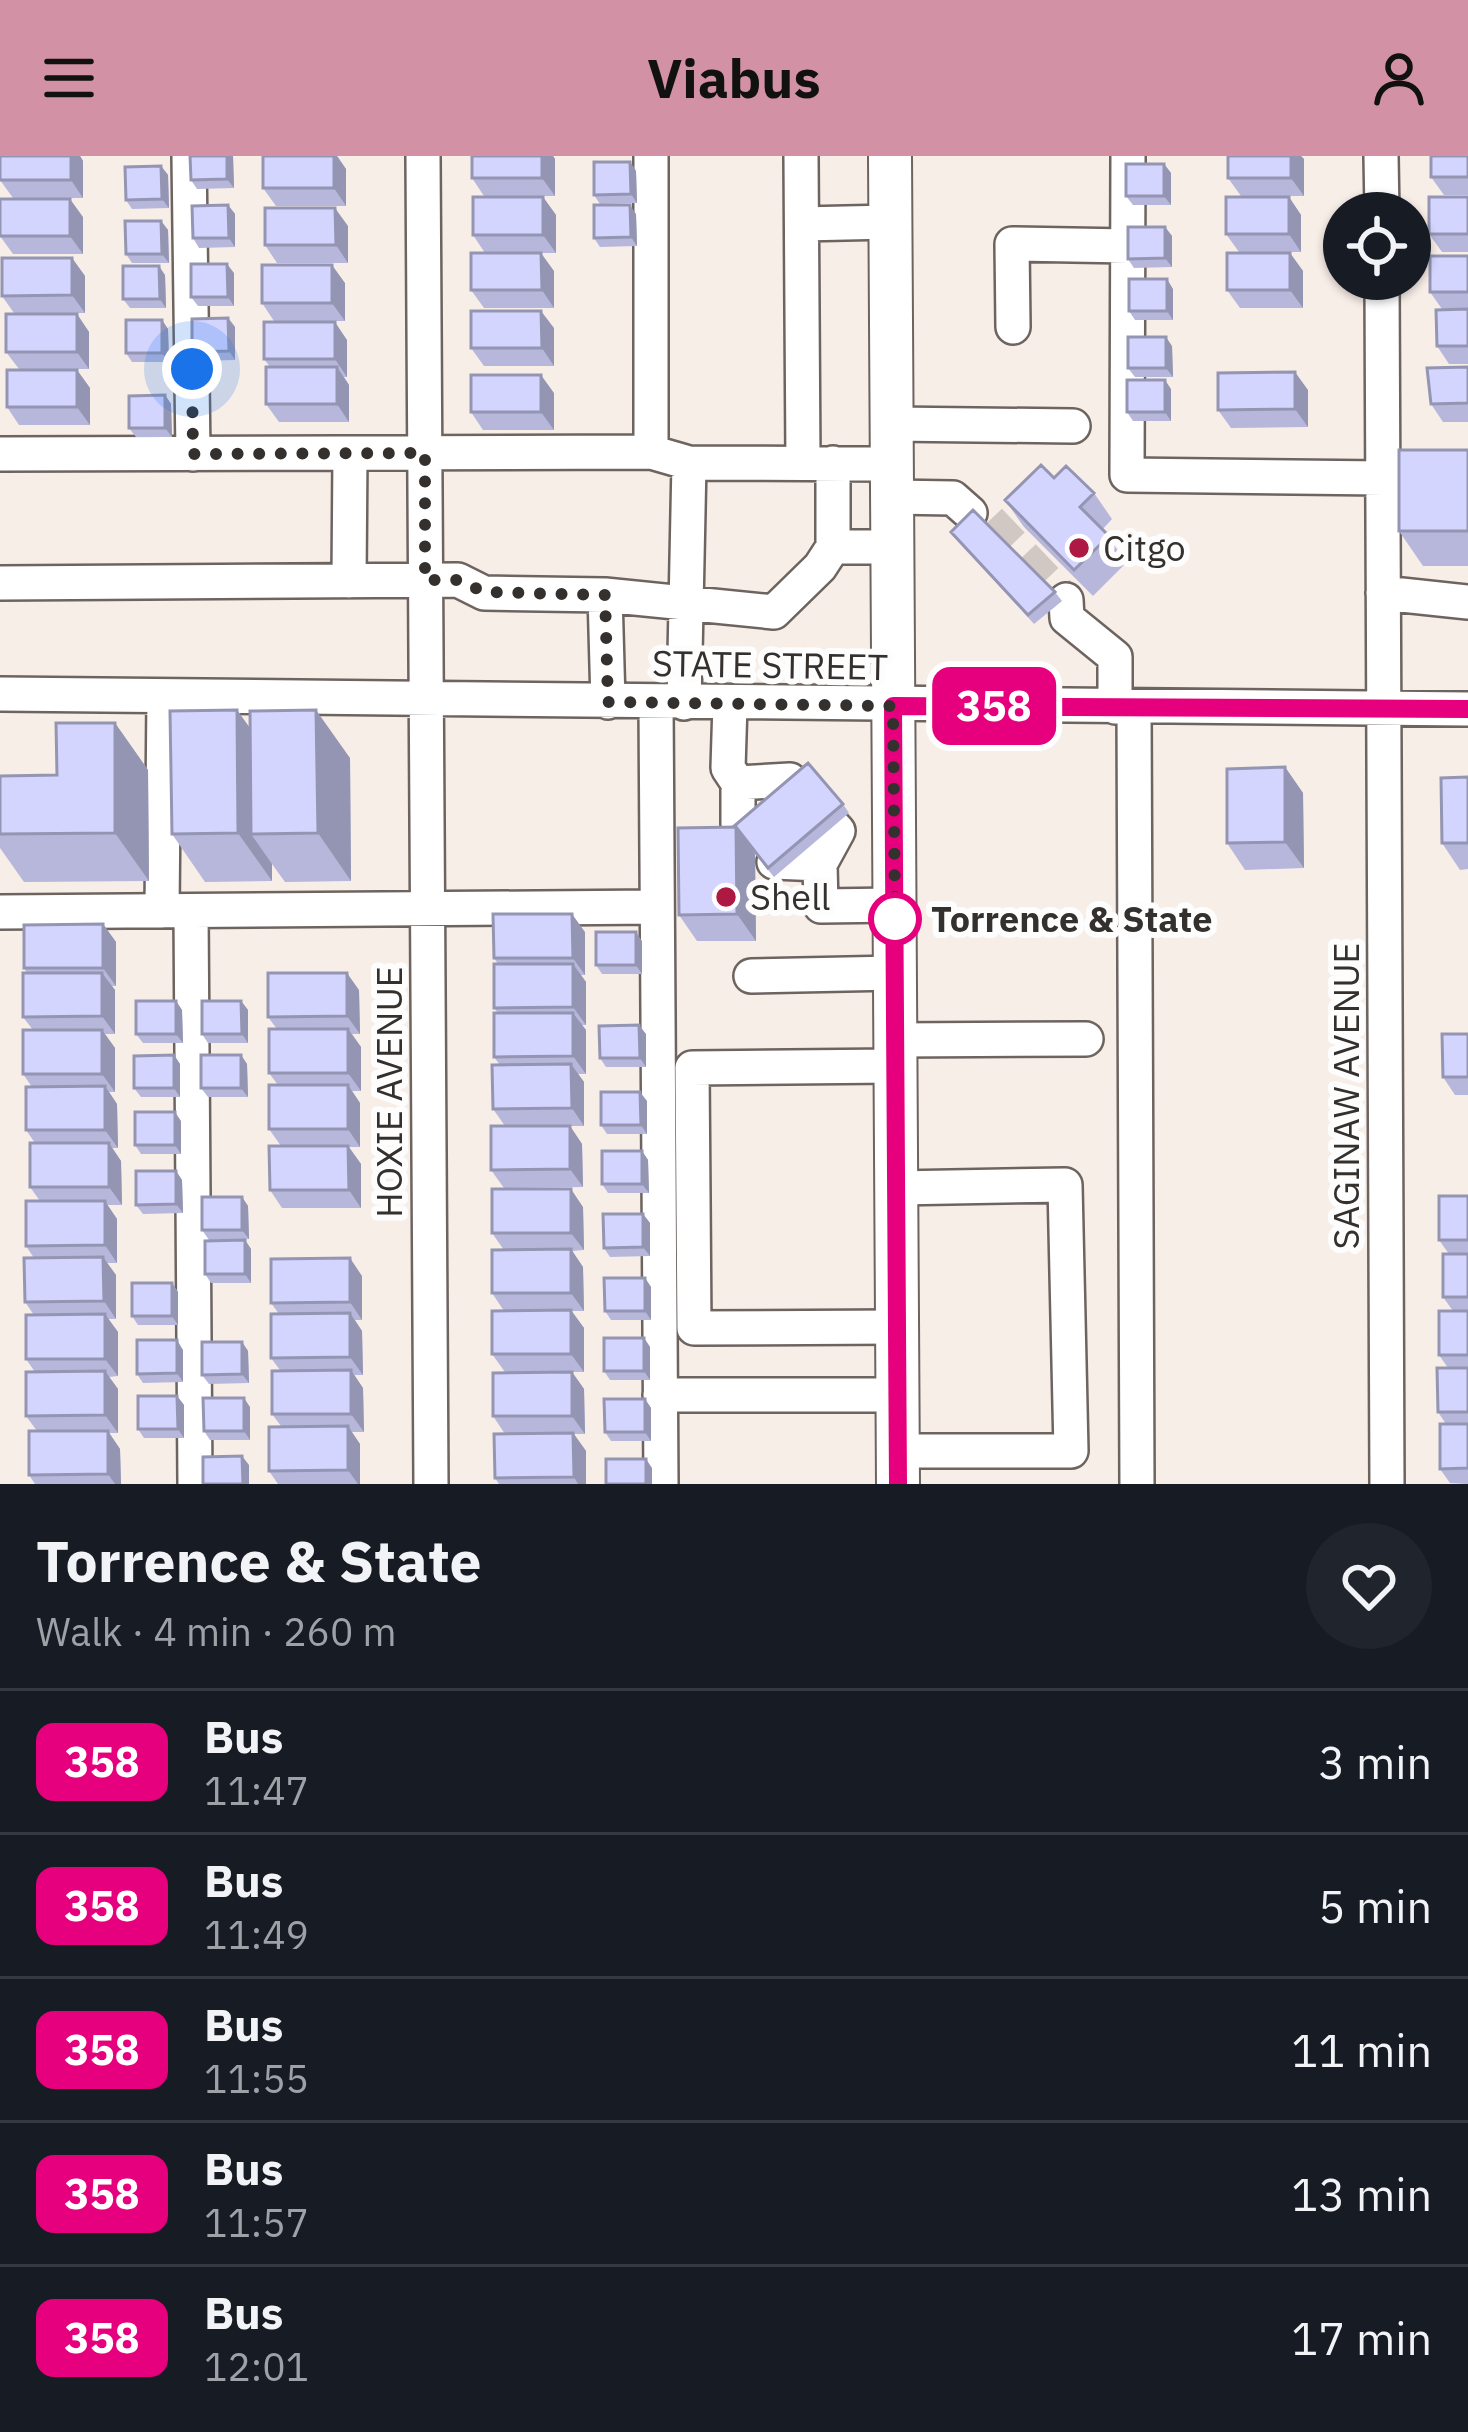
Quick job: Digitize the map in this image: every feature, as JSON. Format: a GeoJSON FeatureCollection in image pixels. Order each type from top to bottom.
{"type":"FeatureCollection","features":[{"type":"Feature","properties":{"kind":"main road"},"geometry":{"type":"LineString","coordinates":[[890,156],[897,1467]]}},
{"type":"Feature","properties":{"kind":"street"},"geometry":{"type":"LineString","coordinates":[[189,156],[193,454]]}},
{"type":"Feature","properties":{"kind":"street","name":"HOXIE AVENUE"},"geometry":{"type":"LineString","coordinates":[[423,156],[430,1484]]}},
{"type":"Feature","properties":{"kind":"street"},"geometry":{"type":"LineString","coordinates":[[650,156],[651,452]]}},
{"type":"Feature","properties":{"kind":"street"},"geometry":{"type":"LineString","coordinates":[[0,583],[458,580],[484,592],[686,600],[774,612],[820,567],[833,547],[818,463],[801,156]]}},
{"type":"Feature","properties":{"kind":"street"},"geometry":{"type":"LineString","coordinates":[[1128,156],[1127,475],[1383,469],[1426,458]]}},
{"type":"Feature","properties":{"kind":"street"},"geometry":{"type":"LineString","coordinates":[[1381,156],[1382,192]]}},
{"type":"Feature","properties":{"kind":"street"},"geometry":{"type":"LineString","coordinates":[[802,224],[890,222]]}},
{"type":"Feature","properties":{"kind":"street"},"geometry":{"type":"LineString","coordinates":[[1012,327],[1012,244],[1128,247]]}},
{"type":"Feature","properties":{"kind":"street","name":"SAGINAW AVENUE"},"geometry":{"type":"LineString","coordinates":[[1382,300],[1388,1484]]}},
{"type":"Feature","properties":{"kind":"street"},"geometry":{"type":"LineString","coordinates":[[0,454],[651,452],[689,463],[892,462],[1073,426]]}},
{"type":"Feature","properties":{"kind":"street"},"geometry":{"type":"LineString","coordinates":[[349,580],[350,454]]}},
{"type":"Feature","properties":{"kind":"street"},"geometry":{"type":"LineString","coordinates":[[892,462],[953,498],[977,523]]}},
{"type":"Feature","properties":{"kind":"street"},"geometry":{"type":"LineString","coordinates":[[661,1484],[657,908],[670,703],[686,600],[689,463]]}},
{"type":"Feature","properties":{"kind":"street"},"geometry":{"type":"LineString","coordinates":[[833,547],[892,547]]}},
{"type":"Feature","properties":{"kind":"street"},"geometry":{"type":"LineString","coordinates":[[1383,592],[1468,602]]}},
{"type":"Feature","properties":{"kind":"street"},"geometry":{"type":"LineString","coordinates":[[605,595],[608,702]]}},
{"type":"Feature","properties":{"kind":"street"},"geometry":{"type":"LineString","coordinates":[[1060,611],[1115,657],[1124,707],[1137,1484]]}},
{"type":"Feature","properties":{"kind":"street","name":"STATE STREET"},"geometry":{"type":"LineString","coordinates":[[0,694],[1468,709]]}},
{"type":"Feature","properties":{"kind":"street"},"geometry":{"type":"LineString","coordinates":[[164,696],[195,1484]]}},
{"type":"Feature","properties":{"kind":"street"},"geometry":{"type":"LineString","coordinates":[[730,704],[728,768],[764,789],[738,824]]}},
{"type":"Feature","properties":{"kind":"street"},"geometry":{"type":"LineString","coordinates":[[774,862],[821,838],[894,824]]}},
{"type":"Feature","properties":{"kind":"street"},"geometry":{"type":"LineString","coordinates":[[821,838],[821,906],[895,905]]}},
{"type":"Feature","properties":{"kind":"street"},"geometry":{"type":"LineString","coordinates":[[0,912],[657,908]]}},
{"type":"Feature","properties":{"kind":"street"},"geometry":{"type":"LineString","coordinates":[[751,976],[895,974]]}},
{"type":"Feature","properties":{"kind":"street"},"geometry":{"type":"LineString","coordinates":[[896,1327],[694,1328],[692,1068],[1087,1039]]}},
{"type":"Feature","properties":{"kind":"street"},"geometry":{"type":"LineString","coordinates":[[896,1188],[1066,1184],[1071,1451],[897,1467]]}},
{"type":"Feature","properties":{"kind":"street"},"geometry":{"type":"LineString","coordinates":[[660,1395],[897,1395]]}},
{"type":"Feature","properties":{"kind":"building"},"geometry":{"type":"Polygon","coordinates":[[[0,156],[71,156],[71,180],[0,180],[0,156]]]}},
{"type":"Feature","properties":{"kind":"building"},"geometry":{"type":"Polygon","coordinates":[[[190,156],[227,156],[227,179],[191,180],[190,156]]]}},
{"type":"Feature","properties":{"kind":"building"},"geometry":{"type":"Polygon","coordinates":[[[263,156],[334,156],[334,188],[263,188],[263,156]]]}},
{"type":"Feature","properties":{"kind":"building"},"geometry":{"type":"Polygon","coordinates":[[[472,156],[542,156],[542,178],[472,178],[472,156]]]}},
{"type":"Feature","properties":{"kind":"building"},"geometry":{"type":"Polygon","coordinates":[[[1228,156],[1291,156],[1291,178],[1228,178],[1228,156]]]}},
{"type":"Feature","properties":{"kind":"building"},"geometry":{"type":"Polygon","coordinates":[[[1431,156],[1468,156],[1468,177],[1431,177],[1431,156]]]}},
{"type":"Feature","properties":{"kind":"building"},"geometry":{"type":"Polygon","coordinates":[[[594,162],[630,162],[631,194],[594,195],[594,162]]]}},
{"type":"Feature","properties":{"kind":"building"},"geometry":{"type":"Polygon","coordinates":[[[1126,164],[1164,164],[1164,196],[1126,196],[1126,164]]]}},
{"type":"Feature","properties":{"kind":"building"},"geometry":{"type":"Polygon","coordinates":[[[161,166],[162,199],[126,200],[125,167],[161,166]]]}},
{"type":"Feature","properties":{"kind":"building"},"geometry":{"type":"Polygon","coordinates":[[[473,197],[543,197],[543,235],[473,235],[473,197]]]}},
{"type":"Feature","properties":{"kind":"building"},"geometry":{"type":"Polygon","coordinates":[[[1226,197],[1289,197],[1289,234],[1226,234],[1226,197]]]}},
{"type":"Feature","properties":{"kind":"building"},"geometry":{"type":"Polygon","coordinates":[[[1431,197],[1468,197],[1468,234],[1431,234],[1431,197]]]}},
{"type":"Feature","properties":{"kind":"building"},"geometry":{"type":"Polygon","coordinates":[[[0,199],[70,199],[70,236],[0,236],[0,199]]]}},
{"type":"Feature","properties":{"kind":"building"},"geometry":{"type":"Polygon","coordinates":[[[228,205],[229,238],[193,238],[192,206],[228,205]]]}},
{"type":"Feature","properties":{"kind":"building"},"geometry":{"type":"Polygon","coordinates":[[[594,205],[630,205],[631,237],[594,238],[594,205]]]}},
{"type":"Feature","properties":{"kind":"building"},"geometry":{"type":"Polygon","coordinates":[[[265,208],[335,208],[336,245],[265,245],[265,208]]]}},
{"type":"Feature","properties":{"kind":"building"},"geometry":{"type":"Polygon","coordinates":[[[125,221],[161,221],[162,254],[126,254],[125,221]]]}},
{"type":"Feature","properties":{"kind":"building"},"geometry":{"type":"Polygon","coordinates":[[[1128,227],[1165,227],[1165,258],[1128,259],[1128,227]]]}},
{"type":"Feature","properties":{"kind":"building"},"geometry":{"type":"Polygon","coordinates":[[[471,253],[541,253],[542,290],[471,290],[471,253]]]}},
{"type":"Feature","properties":{"kind":"building"},"geometry":{"type":"Polygon","coordinates":[[[1227,253],[1290,253],[1290,290],[1227,290],[1227,253]]]}},
{"type":"Feature","properties":{"kind":"building"},"geometry":{"type":"Polygon","coordinates":[[[1431,256],[1468,256],[1468,292],[1431,292],[1431,256]]]}},
{"type":"Feature","properties":{"kind":"building"},"geometry":{"type":"Polygon","coordinates":[[[2,258],[72,258],[72,295],[2,296],[2,258]]]}},
{"type":"Feature","properties":{"kind":"building"},"geometry":{"type":"Polygon","coordinates":[[[191,264],[227,264],[228,297],[191,297],[191,264]]]}},
{"type":"Feature","properties":{"kind":"building"},"geometry":{"type":"Polygon","coordinates":[[[262,265],[332,265],[332,303],[262,303],[262,265]]]}},
{"type":"Feature","properties":{"kind":"building"},"geometry":{"type":"Polygon","coordinates":[[[123,266],[159,266],[160,299],[123,299],[123,266]]]}},
{"type":"Feature","properties":{"kind":"building"},"geometry":{"type":"Polygon","coordinates":[[[1129,279],[1167,279],[1167,311],[1129,311],[1129,279]]]}},
{"type":"Feature","properties":{"kind":"building"},"geometry":{"type":"Polygon","coordinates":[[[1468,309],[1468,346],[1437,346],[1436,310],[1468,309]]]}},
{"type":"Feature","properties":{"kind":"building"},"geometry":{"type":"Polygon","coordinates":[[[471,311],[541,311],[542,348],[471,348],[471,311]]]}},
{"type":"Feature","properties":{"kind":"building"},"geometry":{"type":"Polygon","coordinates":[[[6,314],[77,314],[77,352],[6,352],[6,314]]]}},
{"type":"Feature","properties":{"kind":"building"},"geometry":{"type":"Polygon","coordinates":[[[228,318],[229,351],[192,352],[192,319],[228,318]]]}},
{"type":"Feature","properties":{"kind":"building"},"geometry":{"type":"Polygon","coordinates":[[[126,320],[162,320],[162,353],[126,353],[126,320]]]}},
{"type":"Feature","properties":{"kind":"building"},"geometry":{"type":"Polygon","coordinates":[[[264,322],[335,322],[335,359],[264,359],[264,322]]]}},
{"type":"Feature","properties":{"kind":"building"},"geometry":{"type":"Polygon","coordinates":[[[1128,337],[1166,337],[1166,368],[1128,368],[1128,337]]]}},
{"type":"Feature","properties":{"kind":"building"},"geometry":{"type":"Polygon","coordinates":[[[266,367],[337,367],[337,404],[266,404],[266,367]]]}},
{"type":"Feature","properties":{"kind":"building"},"geometry":{"type":"Polygon","coordinates":[[[1468,367],[1468,403],[1431,404],[1427,368],[1468,367]]]}},
{"type":"Feature","properties":{"kind":"building"},"geometry":{"type":"Polygon","coordinates":[[[7,370],[77,370],[77,407],[7,407],[7,370]]]}},
{"type":"Feature","properties":{"kind":"building"},"geometry":{"type":"Polygon","coordinates":[[[1295,372],[1295,409],[1218,410],[1218,373],[1295,372]]]}},
{"type":"Feature","properties":{"kind":"building"},"geometry":{"type":"Polygon","coordinates":[[[471,375],[541,375],[541,412],[471,412],[471,375]]]}},
{"type":"Feature","properties":{"kind":"building"},"geometry":{"type":"Polygon","coordinates":[[[1127,380],[1165,380],[1165,412],[1127,412],[1127,380]]]}},
{"type":"Feature","properties":{"kind":"building"},"geometry":{"type":"Polygon","coordinates":[[[165,395],[165,428],[129,428],[129,396],[165,395]]]}},
{"type":"Feature","properties":{"kind":"building"},"geometry":{"type":"Polygon","coordinates":[[[1399,450],[1468,450],[1468,531],[1399,531],[1399,450]]]}},
{"type":"Feature","properties":{"kind":"building"},"geometry":{"type":"Polygon","coordinates":[[[1041,465],[1054,478],[1066,466],[1094,493],[1080,507],[1109,536],[1074,570],[1005,500],[1041,465]]]}},
{"type":"Feature","properties":{"kind":"building","name":"Citgo"},"geometry":{"type":"Polygon","coordinates":[[[973,510],[1055,592],[1028,615],[951,532],[973,510]]]}},
{"type":"Feature","properties":{"kind":"building"},"geometry":{"type":"Polygon","coordinates":[[[237,710],[238,833],[172,834],[170,711],[237,710]]]}},
{"type":"Feature","properties":{"kind":"building"},"geometry":{"type":"Polygon","coordinates":[[[316,710],[318,833],[251,834],[250,711],[316,710]]]}},
{"type":"Feature","properties":{"kind":"building"},"geometry":{"type":"Polygon","coordinates":[[[56,723],[115,723],[115,833],[0,834],[0,776],[57,775],[56,723]]]}},
{"type":"Feature","properties":{"kind":"building","name":"Shell"},"geometry":{"type":"Polygon","coordinates":[[[808,763],[843,804],[768,868],[733,827],[808,763]]]}},
{"type":"Feature","properties":{"kind":"building"},"geometry":{"type":"Polygon","coordinates":[[[1285,767],[1285,842],[1227,843],[1227,769],[1285,767]]]}},
{"type":"Feature","properties":{"kind":"building"},"geometry":{"type":"Polygon","coordinates":[[[1468,777],[1468,843],[1442,843],[1441,778],[1468,777]]]}},
{"type":"Feature","properties":{"kind":"building"},"geometry":{"type":"Polygon","coordinates":[[[736,827],[737,914],[679,915],[678,828],[736,827]]]}},
{"type":"Feature","properties":{"kind":"building"},"geometry":{"type":"Polygon","coordinates":[[[493,914],[572,914],[573,958],[494,958],[493,914]]]}},
{"type":"Feature","properties":{"kind":"building"},"geometry":{"type":"Polygon","coordinates":[[[103,924],[103,968],[24,968],[24,925],[103,924]]]}},
{"type":"Feature","properties":{"kind":"building"},"geometry":{"type":"Polygon","coordinates":[[[596,932],[636,932],[636,965],[596,965],[596,932]]]}},
{"type":"Feature","properties":{"kind":"building"},"geometry":{"type":"Polygon","coordinates":[[[494,964],[573,964],[573,1007],[494,1008],[494,964]]]}},
{"type":"Feature","properties":{"kind":"building"},"geometry":{"type":"Polygon","coordinates":[[[23,973],[102,973],[102,1016],[23,1017],[23,973]]]}},
{"type":"Feature","properties":{"kind":"building"},"geometry":{"type":"Polygon","coordinates":[[[268,973],[347,973],[347,1016],[268,1017],[268,973]]]}},
{"type":"Feature","properties":{"kind":"building"},"geometry":{"type":"Polygon","coordinates":[[[136,1001],[176,1001],[176,1034],[136,1034],[136,1001]]]}},
{"type":"Feature","properties":{"kind":"building"},"geometry":{"type":"Polygon","coordinates":[[[202,1001],[241,1001],[242,1034],[202,1034],[202,1001]]]}},
{"type":"Feature","properties":{"kind":"building"},"geometry":{"type":"Polygon","coordinates":[[[494,1013],[573,1013],[573,1056],[494,1057],[494,1013]]]}},
{"type":"Feature","properties":{"kind":"building"},"geometry":{"type":"Polygon","coordinates":[[[639,1025],[640,1058],[600,1058],[599,1026],[639,1025]]]}},
{"type":"Feature","properties":{"kind":"building"},"geometry":{"type":"Polygon","coordinates":[[[269,1029],[348,1029],[348,1073],[269,1073],[269,1029]]]}},
{"type":"Feature","properties":{"kind":"building"},"geometry":{"type":"Polygon","coordinates":[[[23,1030],[102,1030],[102,1074],[23,1074],[23,1030]]]}},
{"type":"Feature","properties":{"kind":"building"},"geometry":{"type":"Polygon","coordinates":[[[1442,1034],[1468,1034],[1468,1077],[1443,1077],[1442,1034]]]}},
{"type":"Feature","properties":{"kind":"building"},"geometry":{"type":"Polygon","coordinates":[[[174,1055],[174,1088],[134,1088],[134,1056],[174,1055]]]}},
{"type":"Feature","properties":{"kind":"building"},"geometry":{"type":"Polygon","coordinates":[[[201,1055],[241,1055],[241,1088],[201,1088],[201,1055]]]}},
{"type":"Feature","properties":{"kind":"building"},"geometry":{"type":"Polygon","coordinates":[[[571,1064],[572,1108],[493,1109],[492,1065],[571,1064]]]}},
{"type":"Feature","properties":{"kind":"building"},"geometry":{"type":"Polygon","coordinates":[[[269,1085],[348,1085],[348,1129],[269,1129],[269,1085]]]}},
{"type":"Feature","properties":{"kind":"building"},"geometry":{"type":"Polygon","coordinates":[[[105,1086],[105,1130],[26,1130],[26,1087],[105,1086]]]}},
{"type":"Feature","properties":{"kind":"building"},"geometry":{"type":"Polygon","coordinates":[[[601,1092],[640,1092],[641,1125],[601,1125],[601,1092]]]}},
{"type":"Feature","properties":{"kind":"building"},"geometry":{"type":"Polygon","coordinates":[[[135,1112],[175,1112],[175,1145],[135,1145],[135,1112]]]}},
{"type":"Feature","properties":{"kind":"building"},"geometry":{"type":"Polygon","coordinates":[[[491,1126],[570,1126],[570,1169],[491,1170],[491,1126]]]}},
{"type":"Feature","properties":{"kind":"building"},"geometry":{"type":"Polygon","coordinates":[[[30,1143],[109,1143],[109,1187],[30,1187],[30,1143]]]}},
{"type":"Feature","properties":{"kind":"building"},"geometry":{"type":"Polygon","coordinates":[[[269,1146],[348,1146],[349,1190],[270,1190],[269,1146]]]}},
{"type":"Feature","properties":{"kind":"building"},"geometry":{"type":"Polygon","coordinates":[[[602,1151],[642,1151],[642,1184],[602,1184],[602,1151]]]}},
{"type":"Feature","properties":{"kind":"building"},"geometry":{"type":"Polygon","coordinates":[[[136,1171],[176,1171],[176,1204],[136,1205],[136,1171]]]}},
{"type":"Feature","properties":{"kind":"building"},"geometry":{"type":"Polygon","coordinates":[[[492,1189],[571,1189],[571,1233],[492,1233],[492,1189]]]}},
{"type":"Feature","properties":{"kind":"building"},"geometry":{"type":"Polygon","coordinates":[[[1439,1196],[1468,1196],[1468,1240],[1439,1240],[1439,1196]]]}},
{"type":"Feature","properties":{"kind":"building"},"geometry":{"type":"Polygon","coordinates":[[[202,1197],[242,1197],[242,1230],[202,1230],[202,1197]]]}},
{"type":"Feature","properties":{"kind":"building"},"geometry":{"type":"Polygon","coordinates":[[[26,1201],[105,1201],[105,1245],[26,1246],[26,1201]]]}},
{"type":"Feature","properties":{"kind":"building"},"geometry":{"type":"Polygon","coordinates":[[[603,1214],[643,1214],[643,1247],[604,1248],[603,1214]]]}},
{"type":"Feature","properties":{"kind":"building"},"geometry":{"type":"Polygon","coordinates":[[[245,1240],[245,1274],[205,1274],[205,1241],[245,1240]]]}},
{"type":"Feature","properties":{"kind":"building"},"geometry":{"type":"Polygon","coordinates":[[[571,1249],[571,1293],[492,1293],[492,1250],[571,1249]]]}},
{"type":"Feature","properties":{"kind":"building"},"geometry":{"type":"Polygon","coordinates":[[[1443,1254],[1468,1254],[1468,1297],[1443,1297],[1443,1254]]]}},
{"type":"Feature","properties":{"kind":"building"},"geometry":{"type":"Polygon","coordinates":[[[103,1257],[104,1301],[25,1302],[24,1258],[103,1257]]]}},
{"type":"Feature","properties":{"kind":"building"},"geometry":{"type":"Polygon","coordinates":[[[350,1258],[350,1302],[271,1303],[271,1259],[350,1258]]]}},
{"type":"Feature","properties":{"kind":"building"},"geometry":{"type":"Polygon","coordinates":[[[604,1278],[645,1278],[645,1311],[605,1311],[604,1278]]]}},
{"type":"Feature","properties":{"kind":"building"},"geometry":{"type":"Polygon","coordinates":[[[132,1283],[172,1283],[172,1316],[132,1316],[132,1283]]]}},
{"type":"Feature","properties":{"kind":"building"},"geometry":{"type":"Polygon","coordinates":[[[571,1310],[571,1354],[492,1354],[492,1311],[571,1310]]]}},
{"type":"Feature","properties":{"kind":"building"},"geometry":{"type":"Polygon","coordinates":[[[1439,1311],[1468,1311],[1468,1355],[1439,1355],[1439,1311]]]}},
{"type":"Feature","properties":{"kind":"building"},"geometry":{"type":"Polygon","coordinates":[[[350,1313],[350,1357],[271,1358],[271,1314],[350,1313]]]}},
{"type":"Feature","properties":{"kind":"building"},"geometry":{"type":"Polygon","coordinates":[[[105,1314],[105,1359],[26,1359],[26,1315],[105,1314]]]}},
{"type":"Feature","properties":{"kind":"building"},"geometry":{"type":"Polygon","coordinates":[[[604,1338],[644,1338],[644,1371],[604,1371],[604,1338]]]}},
{"type":"Feature","properties":{"kind":"building"},"geometry":{"type":"Polygon","coordinates":[[[137,1340],[177,1340],[177,1373],[137,1374],[137,1340]]]}},
{"type":"Feature","properties":{"kind":"building"},"geometry":{"type":"Polygon","coordinates":[[[202,1342],[242,1342],[242,1374],[202,1375],[202,1342]]]}},
{"type":"Feature","properties":{"kind":"building"},"geometry":{"type":"Polygon","coordinates":[[[1437,1368],[1468,1368],[1468,1412],[1438,1412],[1437,1368]]]}},
{"type":"Feature","properties":{"kind":"building"},"geometry":{"type":"Polygon","coordinates":[[[351,1370],[351,1414],[272,1414],[272,1371],[351,1370]]]}},
{"type":"Feature","properties":{"kind":"building"},"geometry":{"type":"Polygon","coordinates":[[[105,1371],[105,1415],[26,1416],[26,1372],[105,1371]]]}},
{"type":"Feature","properties":{"kind":"building"},"geometry":{"type":"Polygon","coordinates":[[[572,1372],[572,1416],[493,1416],[493,1373],[572,1372]]]}},
{"type":"Feature","properties":{"kind":"building"},"geometry":{"type":"Polygon","coordinates":[[[138,1396],[177,1396],[178,1429],[138,1429],[138,1396]]]}},
{"type":"Feature","properties":{"kind":"building"},"geometry":{"type":"Polygon","coordinates":[[[203,1398],[244,1398],[244,1431],[204,1431],[203,1398]]]}},
{"type":"Feature","properties":{"kind":"building"},"geometry":{"type":"Polygon","coordinates":[[[604,1399],[645,1399],[645,1432],[605,1432],[604,1399]]]}},
{"type":"Feature","properties":{"kind":"building"},"geometry":{"type":"Polygon","coordinates":[[[1440,1424],[1468,1424],[1468,1468],[1440,1469],[1440,1424]]]}},
{"type":"Feature","properties":{"kind":"building"},"geometry":{"type":"Polygon","coordinates":[[[348,1426],[348,1470],[269,1471],[269,1427],[348,1426]]]}},
{"type":"Feature","properties":{"kind":"building"},"geometry":{"type":"Polygon","coordinates":[[[29,1431],[108,1431],[108,1474],[29,1475],[29,1431]]]}},
{"type":"Feature","properties":{"kind":"building"},"geometry":{"type":"Polygon","coordinates":[[[573,1433],[574,1477],[495,1478],[494,1434],[573,1433]]]}},
{"type":"Feature","properties":{"kind":"building"},"geometry":{"type":"Polygon","coordinates":[[[242,1456],[243,1484],[203,1484],[203,1457],[242,1456]]]}},
{"type":"Feature","properties":{"kind":"building"},"geometry":{"type":"Polygon","coordinates":[[[606,1459],[646,1459],[646,1484],[606,1484],[606,1459]]]}},
{"type":"Feature","properties":{"kind":"tunnel"},"geometry":{"type":"LineString","coordinates":[[990,520],[1066,600]]}},
{"type":"Feature","properties":{"kind":"bus line","name":"358"},"geometry":{"type":"LineString","coordinates":[[898,1484],[893,706],[1468,709]]}},
{"type":"Feature","properties":{"kind":"place","name":"Citgo"},"geometry":{"type":"Point","coordinates":[1079,548]}},
{"type":"Feature","properties":{"kind":"place","name":"Shell"},"geometry":{"type":"Point","coordinates":[726,897]}},
{"type":"Feature","properties":{"kind":"place","name":"Torrence & State"},"geometry":{"type":"Point","coordinates":[895,919]}},
{"type":"Feature","properties":{"kind":"route"},"geometry":{"type":"LineString","coordinates":[[192,369],[193,454],[425,453],[425,580],[458,580],[484,592],[605,595],[608,702],[893,706],[895,919]]}}]}
